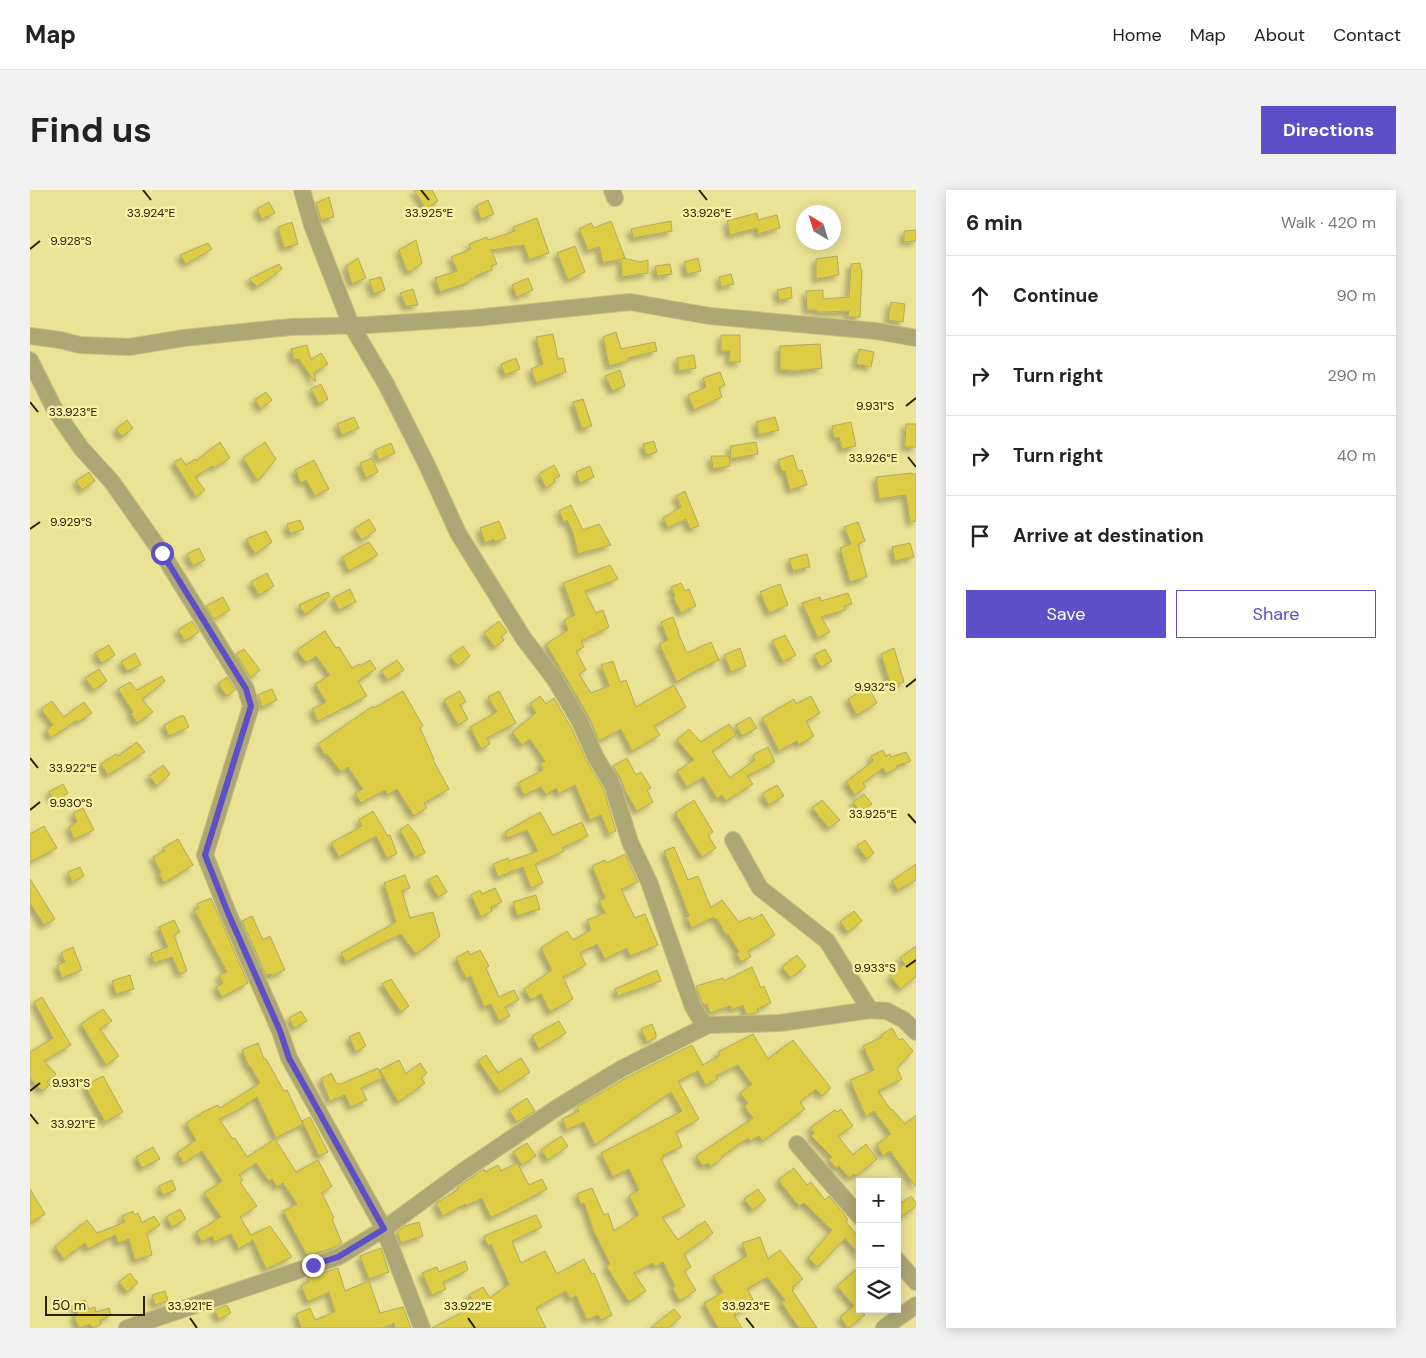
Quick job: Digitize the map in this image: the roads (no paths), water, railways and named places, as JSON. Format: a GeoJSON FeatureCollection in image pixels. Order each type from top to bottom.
{"type":"FeatureCollection","features":[{"type":"Feature","properties":{"kind":"street"},"geometry":{"type":"LineString","coordinates":[[302,190],[312,225],[351,325],[391,393],[458,533],[524,639],[554,678],[612,784],[630,842],[649,882],[693,1007],[701,1020],[708,1025]]}},
{"type":"Feature","properties":{"kind":"street"},"geometry":{"type":"LineString","coordinates":[[30,336],[80,345],[129,347],[184,338],[291,327],[335,327],[475,318],[630,302],[710,316],[876,331],[916,338]]}},
{"type":"Feature","properties":{"kind":"street"},"geometry":{"type":"LineString","coordinates":[[30,360],[55,410],[81,448],[112,482],[162,553],[246,689],[251,706],[205,855],[228,913],[280,1031],[289,1058],[384,1229],[422,1328]]}},
{"type":"Feature","properties":{"kind":"street"},"geometry":{"type":"LineString","coordinates":[[733,840],[760,888],[827,940],[870,1010]]}},
{"type":"Feature","properties":{"kind":"street"},"geometry":{"type":"LineString","coordinates":[[128,1328],[338,1257],[384,1229],[462,1172],[555,1109],[620,1069],[708,1025],[780,1023],[870,1010],[887,1011],[904,1020],[916,1032]]}},
{"type":"Feature","properties":{"kind":"street"},"geometry":{"type":"LineString","coordinates":[[797,1144],[856,1212]]}},
{"type":"Feature","properties":{"kind":"street"},"geometry":{"type":"LineString","coordinates":[[901,1265],[916,1282]]}},
{"type":"Feature","properties":{"kind":"street"},"geometry":{"type":"LineString","coordinates":[[884,1328],[916,1305]]}}]}
